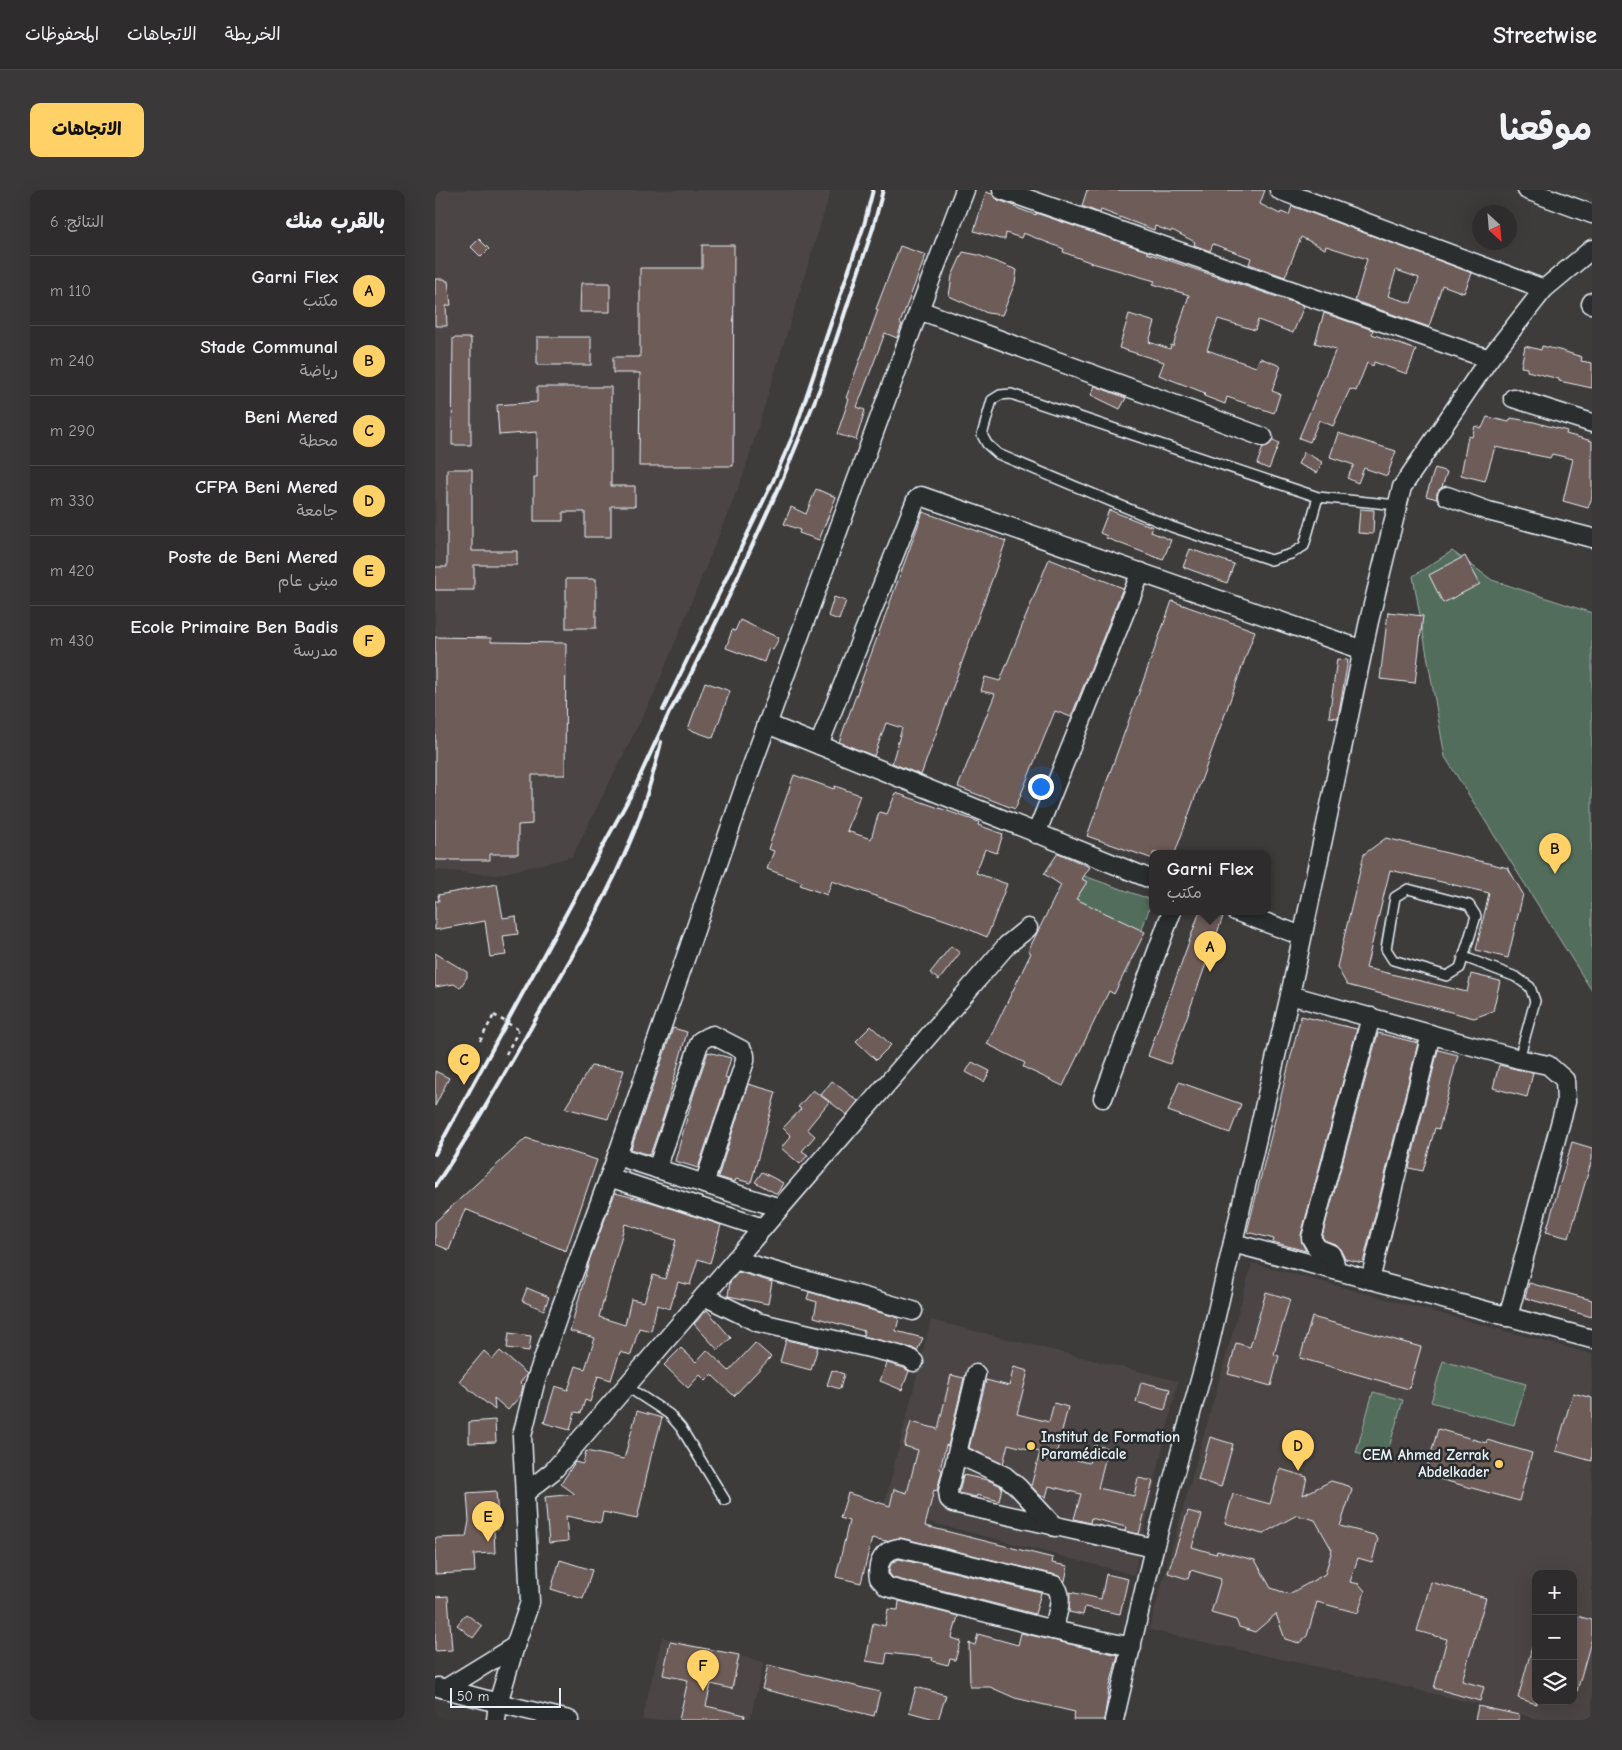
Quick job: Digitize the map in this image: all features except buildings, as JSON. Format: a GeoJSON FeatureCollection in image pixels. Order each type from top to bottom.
{"type":"FeatureCollection","features":[{"type":"Feature","properties":{"kind":"street"},"geometry":{"type":"LineString","coordinates":[[497,1712],[515,1646],[530,1602],[522,1436],[535,1383],[617,1156],[767,724],[965,190]]}},
{"type":"Feature","properties":{"kind":"street"},"geometry":{"type":"LineString","coordinates":[[1002,190],[1489,359]]}},
{"type":"Feature","properties":{"kind":"street"},"geometry":{"type":"LineString","coordinates":[[1279,190],[1544,290]]}},
{"type":"Feature","properties":{"kind":"street"},"geometry":{"type":"LineString","coordinates":[[1527,190],[1592,214]]}},
{"type":"Feature","properties":{"kind":"street"},"geometry":{"type":"LineString","coordinates":[[1114,1720],[1155,1548],[1207,1355],[1290,995],[1363,650],[1402,487],[1489,359],[1544,290],[1592,249]]}},
{"type":"Feature","properties":{"kind":"street"},"geometry":{"type":"LineString","coordinates":[[919,310],[1263,437]]}},
{"type":"Feature","properties":{"kind":"street"},"geometry":{"type":"LineString","coordinates":[[1513,398],[1592,422]]}},
{"type":"Feature","properties":{"kind":"street"},"geometry":{"type":"LineString","coordinates":[[819,745],[916,500],[921,496],[1363,650]]}},
{"type":"Feature","properties":{"kind":"street"},"geometry":{"type":"LineString","coordinates":[[1447,496],[1489,511],[1592,538]]}},
{"type":"Feature","properties":{"kind":"street"},"geometry":{"type":"LineString","coordinates":[[1036,834],[1141,572]]}},
{"type":"Feature","properties":{"kind":"street"},"geometry":{"type":"LineString","coordinates":[[767,724],[1149,878]]}},
{"type":"Feature","properties":{"kind":"street"},"geometry":{"type":"LineString","coordinates":[[1103,1098],[1171,915]]}},
{"type":"Feature","properties":{"kind":"street"},"geometry":{"type":"LineString","coordinates":[[1246,915],[1302,936]]}},
{"type":"Feature","properties":{"kind":"street"},"geometry":{"type":"LineString","coordinates":[[525,1493],[553,1471],[1007,945],[1028,928]]}},
{"type":"Feature","properties":{"kind":"street"},"geometry":{"type":"LineString","coordinates":[[1290,995],[1519,1059],[1548,1065],[1565,1080],[1567,1102],[1508,1317]]}},
{"type":"Feature","properties":{"kind":"street"},"geometry":{"type":"LineString","coordinates":[[1336,1270],[1335,1260],[1331,1254],[1317,1248],[1311,1238],[1371,1018]]}},
{"type":"Feature","properties":{"kind":"street"},"geometry":{"type":"LineString","coordinates":[[1370,1280],[1431,1034]]}},
{"type":"Feature","properties":{"kind":"street"},"geometry":{"type":"LineString","coordinates":[[657,1169],[701,1041],[713,1036],[741,1050],[745,1055],[745,1061],[704,1184]]}},
{"type":"Feature","properties":{"kind":"street"},"geometry":{"type":"LineString","coordinates":[[617,1156],[780,1208]]}},
{"type":"Feature","properties":{"kind":"street"},"geometry":{"type":"LineString","coordinates":[[609,1177],[763,1228]]}},
{"type":"Feature","properties":{"kind":"street"},"geometry":{"type":"LineString","coordinates":[[1233,1243],[1592,1339]]}},
{"type":"Feature","properties":{"kind":"street"},"geometry":{"type":"LineString","coordinates":[[735,1260],[913,1311]]}},
{"type":"Feature","properties":{"kind":"street"},"geometry":{"type":"LineString","coordinates":[[704,1296],[757,1322],[891,1353],[909,1358],[913,1362]]}},
{"type":"Feature","properties":{"kind":"street"},"geometry":{"type":"LineString","coordinates":[[976,1374],[949,1491],[949,1499],[953,1503],[1155,1548]]}},
{"type":"Feature","properties":{"kind":"street"},"geometry":{"type":"LineString","coordinates":[[957,1454],[1005,1476],[1018,1487],[1055,1527]]}},
{"type":"Feature","properties":{"kind":"street"},"geometry":{"type":"LineString","coordinates":[[1053,1630],[1060,1596],[1054,1585],[899,1548],[889,1551],[881,1558],[878,1574],[881,1582],[887,1587],[1053,1630],[1132,1647]]}},
{"type":"Feature","properties":{"kind":"street"},"geometry":{"type":"LineString","coordinates":[[440,1688],[515,1646]]}},
{"type":"Feature","properties":{"kind":"street"},"geometry":{"type":"LineString","coordinates":[[440,1688],[497,1712],[569,1720]]}},
{"type":"Feature","properties":{"kind":"lane"},"geometry":{"type":"LineString","coordinates":[[1318,497],[1304,546],[1291,554],[1271,560],[1172,527],[998,454],[987,444],[982,435],[992,400],[1000,395],[1011,394],[1318,497],[1397,505]]}},
{"type":"Feature","properties":{"kind":"lane"},"geometry":{"type":"LineString","coordinates":[[1408,889],[1469,904],[1476,916],[1464,957],[1460,968],[1447,976],[1393,960],[1386,949],[1395,897],[1408,889]]}},
{"type":"Feature","properties":{"kind":"lane"},"geometry":{"type":"LineString","coordinates":[[1464,957],[1516,977],[1530,987],[1535,1001],[1519,1059]]}},
{"type":"Feature","properties":{"kind":"lane"},"geometry":{"type":"LineString","coordinates":[[626,1386],[669,1414],[681,1428],[725,1500]]}},
{"type":"Feature","properties":{"kind":"path"},"geometry":{"type":"LineString","coordinates":[[480,1041],[494,1015],[519,1030],[506,1054]]}},
{"type":"Feature","properties":{"kind":"shaded area"},"geometry":{"type":"Polygon","coordinates":[[[435,190],[831,190],[743,476],[654,694],[572,857],[496,875],[435,870],[435,190]]]}},
{"type":"Feature","properties":{"kind":"shaded area"},"geometry":{"type":"Polygon","coordinates":[[[1252,1263],[1592,1354],[1592,1720],[1542,1720],[1359,1676],[1149,1630],[1252,1263]]]}},
{"type":"Feature","properties":{"kind":"shaded area","name":"Institut de Formation Paramédicale"},"geometry":{"type":"Polygon","coordinates":[[[931,1320],[1178,1381],[1134,1575],[883,1510],[931,1320]]]}},
{"type":"Feature","properties":{"kind":"shaded area"},"geometry":{"type":"Polygon","coordinates":[[[662,1637],[764,1662],[750,1720],[642,1720],[662,1637]]]}},
{"type":"Feature","properties":{"kind":"green space"},"geometry":{"type":"Polygon","coordinates":[[[1452,551],[1492,580],[1592,613],[1592,991],[1445,757],[1413,576],[1452,551]]]}},
{"type":"Feature","properties":{"kind":"green space"},"geometry":{"type":"Polygon","coordinates":[[[1073,872],[1149,899],[1149,909],[1127,974],[1046,946],[1073,872]]]}},
{"type":"Feature","properties":{"kind":"green space"},"geometry":{"type":"Polygon","coordinates":[[[1443,1361],[1526,1384],[1514,1425],[1431,1402],[1443,1361]]]}},
{"type":"Feature","properties":{"kind":"green space"},"geometry":{"type":"Polygon","coordinates":[[[1373,1392],[1403,1400],[1385,1461],[1356,1453],[1373,1392]]]}},
{"type":"Feature","properties":{"kind":"railway"},"geometry":{"type":"LineString","coordinates":[[663,710],[773,481],[794,433],[864,225],[873,190]]}},
{"type":"Feature","properties":{"kind":"railway"},"geometry":{"type":"LineString","coordinates":[[435,1154],[633,791],[669,713],[686,684],[730,594],[780,485],[820,388],[873,228],[883,190]]}},
{"type":"Feature","properties":{"kind":"railway"},"geometry":{"type":"LineString","coordinates":[[435,1186],[487,1103],[576,949],[613,880],[642,810],[661,742]]}},
{"type":"Feature","properties":{"kind":"place","name":"Stade Communal"},"geometry":{"type":"Point","coordinates":[1555,874]}},
{"type":"Feature","properties":{"kind":"place","name":"Garni Flex"},"geometry":{"type":"Point","coordinates":[1210,972]}},
{"type":"Feature","properties":{"kind":"place","name":"Beni Mered"},"geometry":{"type":"Point","coordinates":[464,1085]}},
{"type":"Feature","properties":{"kind":"place","name":"Institut de Formation Paramédicale"},"geometry":{"type":"Point","coordinates":[1031,1446]}},
{"type":"Feature","properties":{"kind":"place","name":"CEM Ahmed Zerrak Abdelkader"},"geometry":{"type":"Point","coordinates":[1499,1464]}},
{"type":"Feature","properties":{"kind":"place","name":"CFPA Beni Mered"},"geometry":{"type":"Point","coordinates":[1298,1471]}},
{"type":"Feature","properties":{"kind":"place","name":"Poste de Beni Mered"},"geometry":{"type":"Point","coordinates":[488,1542]}},
{"type":"Feature","properties":{"kind":"place","name":"Ecole Primaire Ben Badis"},"geometry":{"type":"Point","coordinates":[703,1691]}}]}
